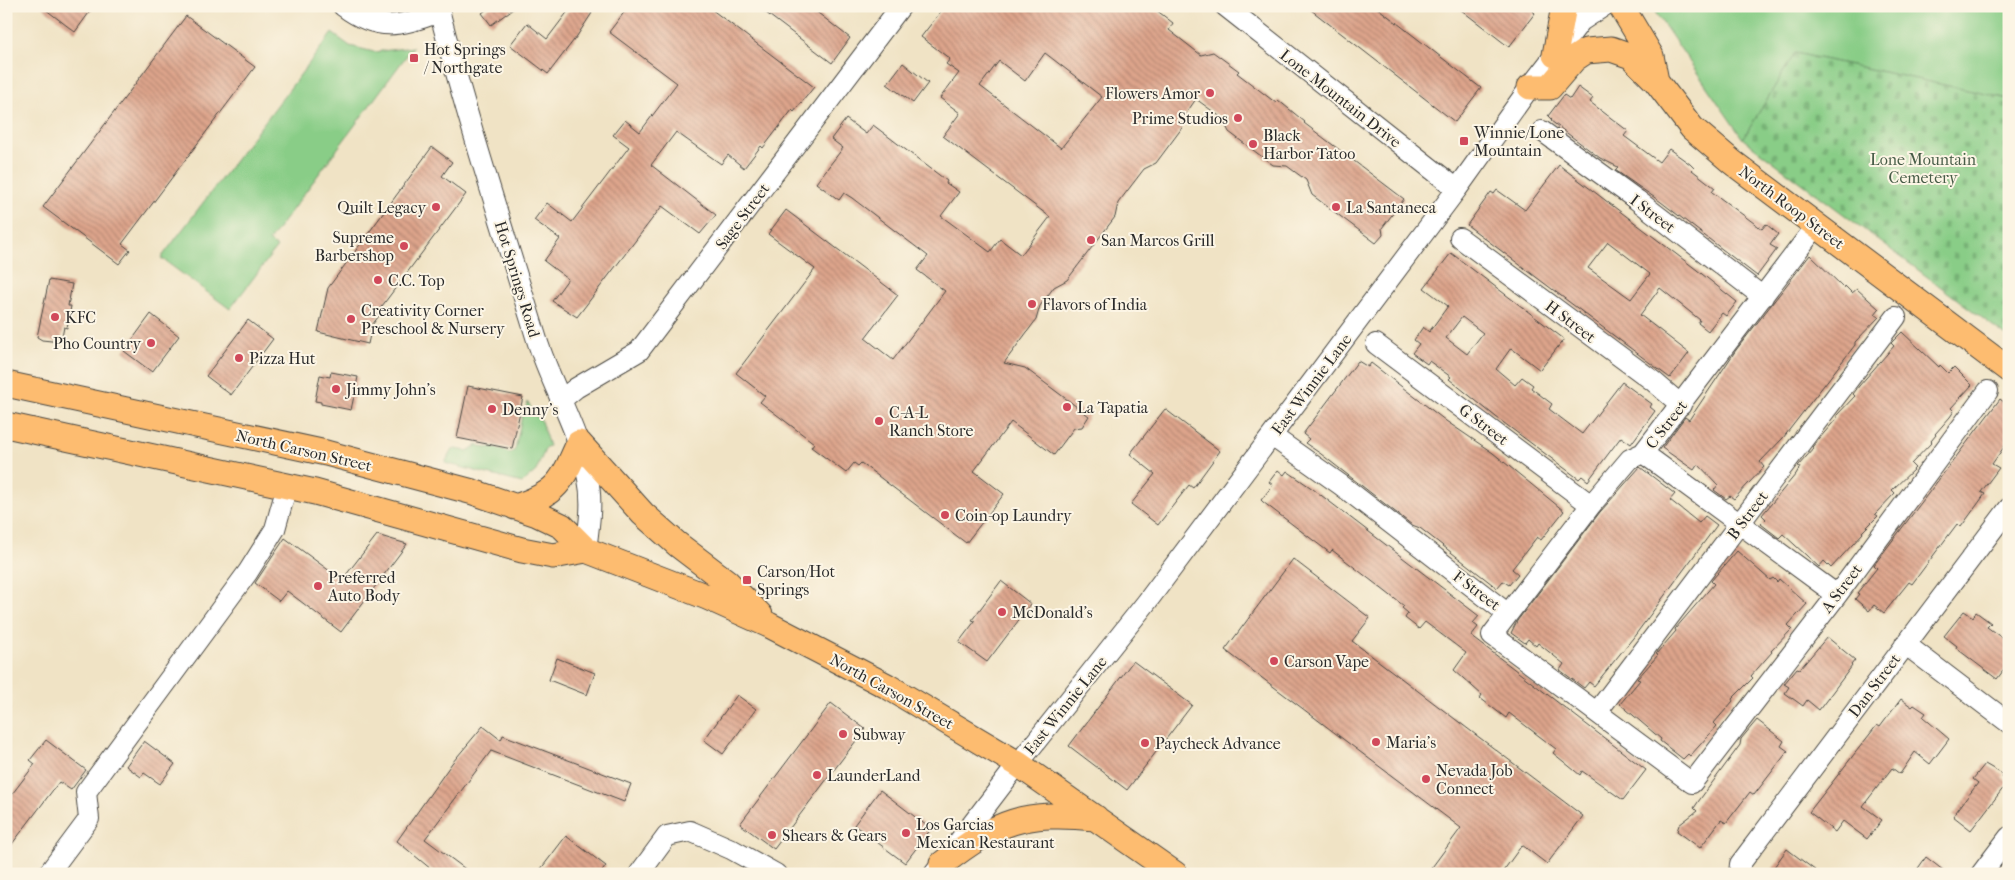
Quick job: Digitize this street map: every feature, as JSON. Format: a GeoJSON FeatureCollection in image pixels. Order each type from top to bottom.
{"type":"FeatureCollection","features":[{"type":"Feature","properties":{"kind":"main road"},"geometry":{"type":"LineString","coordinates":[[1555,55],[1564,6]]}},
{"type":"Feature","properties":{"kind":"main road","name":"North Roop Street"},"geometry":{"type":"LineString","coordinates":[[1621,6],[1651,56],[1656,80],[1692,128],[1732,162],[2009,370]]}},
{"type":"Feature","properties":{"kind":"main road"},"geometry":{"type":"LineString","coordinates":[[1530,88],[1550,87],[1574,59],[1586,51],[1611,49],[1631,56],[1656,80]]}},
{"type":"Feature","properties":{"kind":"main road","name":"North Carson Street"},"geometry":{"type":"LineString","coordinates":[[6,384],[326,453],[473,492],[562,526],[586,550],[707,597],[769,625],[887,686],[1018,764],[1174,874]]}},
{"type":"Feature","properties":{"kind":"main road"},"geometry":{"type":"LineString","coordinates":[[120,450],[128,410]]}},
{"type":"Feature","properties":{"kind":"main road"},"geometry":{"type":"LineString","coordinates":[[6,425],[342,499],[522,550],[553,556],[586,550]]}},
{"type":"Feature","properties":{"kind":"main road"},"geometry":{"type":"LineString","coordinates":[[515,507],[534,501],[550,492],[566,474],[579,442],[643,514],[677,544],[728,582],[769,625]]}},
{"type":"Feature","properties":{"kind":"main road"},"geometry":{"type":"LineString","coordinates":[[342,499],[364,463]]}},
{"type":"Feature","properties":{"kind":"main road"},"geometry":{"type":"LineString","coordinates":[[938,869],[983,834],[1019,819],[1060,815],[1097,818]]}},
{"type":"Feature","properties":{"kind":"street"},"geometry":{"type":"LineString","coordinates":[[343,6],[355,15],[380,25],[414,22],[438,9]]}},
{"type":"Feature","properties":{"kind":"street","name":"Sage Street"},"geometry":{"type":"LineString","coordinates":[[560,401],[576,388],[639,350],[901,6]]}},
{"type":"Feature","properties":{"kind":"street","name":"Lone Mountain Drive"},"geometry":{"type":"LineString","coordinates":[[1225,6],[1457,189]]}},
{"type":"Feature","properties":{"kind":"street","name":"East Winnie Lane"},"geometry":{"type":"LineString","coordinates":[[938,869],[1018,764],[1142,608],[1581,21],[1604,6]]}},
{"type":"Feature","properties":{"kind":"street","name":"Hot Springs Road"},"geometry":{"type":"LineString","coordinates":[[438,9],[456,78],[538,343],[560,401],[579,442],[588,480],[590,514],[586,550]]}},
{"type":"Feature","properties":{"kind":"street","name":"I Street"},"geometry":{"type":"LineString","coordinates":[[1542,131],[1637,200],[1763,297]]}},
{"type":"Feature","properties":{"kind":"street","name":"C Street"},"geometry":{"type":"LineString","coordinates":[[1508,614],[1591,505],[1630,459],[1643,453],[1682,404],[1817,225]]}},
{"type":"Feature","properties":{"kind":"street","name":"H Street"},"geometry":{"type":"LineString","coordinates":[[1460,238],[1682,404]]}},
{"type":"Feature","properties":{"kind":"street","name":"B Street"},"geometry":{"type":"LineString","coordinates":[[1597,712],[1896,317]]}},
{"type":"Feature","properties":{"kind":"street","name":"G Street"},"geometry":{"type":"LineString","coordinates":[[1376,344],[1591,505]]}},
{"type":"Feature","properties":{"kind":"street","name":"A Street"},"geometry":{"type":"LineString","coordinates":[[1692,783],[1837,595],[1988,391]]}},
{"type":"Feature","properties":{"kind":"street","name":"F Street"},"geometry":{"type":"LineString","coordinates":[[1272,436],[1341,485],[1508,614],[1492,635],[1692,783]]}},
{"type":"Feature","properties":{"kind":"street"},"geometry":{"type":"LineString","coordinates":[[1643,453],[1837,595]]}},
{"type":"Feature","properties":{"kind":"street"},"geometry":{"type":"LineString","coordinates":[[48,874],[89,819],[86,792],[248,572],[275,529],[287,486]]}},
{"type":"Feature","properties":{"kind":"street","name":"Dan Street"},"geometry":{"type":"LineString","coordinates":[[1739,869],[1904,644],[2009,508]]}},
{"type":"Feature","properties":{"kind":"street"},"geometry":{"type":"LineString","coordinates":[[1904,644],[2009,723]]}},
{"type":"Feature","properties":{"kind":"street"},"geometry":{"type":"LineString","coordinates":[[638,874],[667,836],[690,831],[731,849],[776,874]]}},
{"type":"Feature","properties":{"kind":"street"},"geometry":{"type":"LineString","coordinates":[[1981,874],[2009,838]]}},
{"type":"Feature","properties":{"kind":"green space"},"geometry":{"type":"Polygon","coordinates":[[[1651,6],[2009,6],[2009,99],[1795,53],[1743,139],[1651,6]]]}},
{"type":"Feature","properties":{"kind":"green space"},"geometry":{"type":"Polygon","coordinates":[[[332,33],[350,46],[374,52],[413,47],[269,241],[277,247],[230,309],[161,258],[332,33]]]}},
{"type":"Feature","properties":{"kind":"green space","name":"Lone Mountain Cemetery"},"geometry":{"type":"Polygon","coordinates":[[[1795,53],[2009,99],[2009,338],[1743,139],[1795,53]]]}},
{"type":"Feature","properties":{"kind":"green space"},"geometry":{"type":"Polygon","coordinates":[[[528,402],[535,416],[540,418],[549,446],[546,447],[536,471],[522,483],[445,463],[451,451],[455,449],[467,451],[478,445],[485,448],[493,447],[510,453],[515,450],[522,416],[528,402]]]}},
{"type":"Feature","properties":{"kind":"building"},"geometry":{"type":"Polygon","coordinates":[[[41,6],[94,6],[75,32],[41,6]]]}},
{"type":"Feature","properties":{"kind":"building"},"geometry":{"type":"Polygon","coordinates":[[[491,6],[517,6],[491,25],[482,13],[491,6]]]}},
{"type":"Feature","properties":{"kind":"building"},"geometry":{"type":"Polygon","coordinates":[[[572,6],[593,6],[590,12],[592,13],[548,74],[510,45],[527,23],[547,39],[572,6]]]}},
{"type":"Feature","properties":{"kind":"building"},"geometry":{"type":"Polygon","coordinates":[[[629,6],[707,6],[814,87],[794,112],[792,110],[763,148],[761,146],[744,168],[728,155],[721,164],[676,132],[651,165],[716,215],[700,234],[662,206],[577,317],[552,301],[568,279],[544,261],[560,239],[534,220],[547,203],[572,222],[629,147],[613,135],[625,120],[640,132],[677,83],[609,32],[629,6]]]}},
{"type":"Feature","properties":{"kind":"building"},"geometry":{"type":"Polygon","coordinates":[[[757,6],[809,6],[850,38],[832,63],[757,6]]]}},
{"type":"Feature","properties":{"kind":"building"},"geometry":{"type":"Polygon","coordinates":[[[945,6],[1151,6],[1173,23],[1169,30],[1201,55],[1213,52],[1239,71],[1237,73],[1276,103],[1278,100],[1304,123],[1404,199],[1382,228],[1383,235],[1376,243],[1312,195],[1306,180],[1287,166],[1273,165],[1229,132],[1222,118],[1196,99],[1185,115],[1182,128],[1156,163],[1144,169],[1118,203],[1115,217],[1067,280],[1054,287],[1040,306],[1036,320],[1004,363],[1025,368],[1089,416],[1082,427],[1074,428],[1054,455],[1011,422],[974,471],[1004,494],[966,543],[861,463],[858,466],[854,463],[846,473],[811,447],[814,443],[760,402],[765,396],[736,373],[815,269],[768,234],[786,210],[898,295],[865,338],[893,360],[945,291],[917,270],[928,256],[852,198],[844,193],[839,200],[816,183],[843,148],[831,139],[846,119],[866,134],[873,125],[959,192],[941,216],[990,252],[1000,239],[1021,255],[1050,217],[943,136],[960,113],[940,98],[959,73],[946,64],[950,59],[921,37],[945,6]],[[1045,53],[1025,81],[999,61],[980,86],[1061,148],[1102,97],[1045,53]]]}},
{"type":"Feature","properties":{"kind":"building"},"geometry":{"type":"Polygon","coordinates":[[[1306,6],[1375,6],[1481,88],[1455,122],[1306,6]]]}},
{"type":"Feature","properties":{"kind":"building"},"geometry":{"type":"Polygon","coordinates":[[[1456,6],[1526,6],[1535,13],[1509,47],[1456,6]]]}},
{"type":"Feature","properties":{"kind":"building"},"geometry":{"type":"Polygon","coordinates":[[[186,16],[255,67],[122,244],[130,250],[119,264],[43,207],[186,16]]]}},
{"type":"Feature","properties":{"kind":"building"},"geometry":{"type":"Polygon","coordinates":[[[903,63],[928,83],[913,103],[887,84],[903,63]]]}},
{"type":"Feature","properties":{"kind":"building"},"geometry":{"type":"Polygon","coordinates":[[[1578,87],[1593,98],[1590,102],[1628,131],[1624,136],[1659,162],[1669,149],[1690,164],[1694,168],[1692,170],[1715,188],[1712,192],[1762,229],[1766,224],[1778,234],[1770,245],[1777,249],[1757,276],[1661,202],[1615,170],[1618,167],[1600,158],[1551,121],[1548,116],[1564,95],[1570,99],[1578,87]]]}},
{"type":"Feature","properties":{"kind":"building"},"geometry":{"type":"Polygon","coordinates":[[[432,147],[452,162],[442,176],[466,194],[376,314],[379,316],[372,325],[368,344],[318,332],[328,288],[432,147]]]}},
{"type":"Feature","properties":{"kind":"building"},"geometry":{"type":"Polygon","coordinates":[[[1559,165],[1737,302],[1726,316],[1722,313],[1708,331],[1698,323],[1700,320],[1660,288],[1640,315],[1689,353],[1670,378],[1467,225],[1491,192],[1494,194],[1497,190],[1525,210],[1559,165]],[[1608,242],[1588,268],[1631,299],[1650,274],[1608,242]]]}},
{"type":"Feature","properties":{"kind":"building"},"geometry":{"type":"Polygon","coordinates":[[[1451,253],[1564,339],[1540,370],[1511,348],[1496,369],[1515,385],[1522,377],[1533,385],[1531,388],[1552,404],[1549,409],[1582,434],[1622,382],[1652,404],[1650,407],[1655,411],[1631,444],[1621,437],[1588,481],[1582,476],[1579,479],[1496,417],[1449,379],[1451,377],[1429,361],[1427,364],[1412,353],[1419,344],[1414,340],[1423,327],[1429,332],[1448,306],[1424,288],[1451,253]],[[1462,317],[1446,338],[1467,354],[1483,333],[1462,317]]]}},
{"type":"Feature","properties":{"kind":"building"},"geometry":{"type":"Polygon","coordinates":[[[1810,255],[1844,288],[1845,286],[1852,293],[1857,289],[1879,309],[1875,314],[1879,317],[1855,342],[1855,345],[1783,438],[1760,462],[1764,467],[1734,499],[1730,496],[1726,499],[1714,490],[1718,485],[1698,464],[1694,470],[1662,448],[1685,417],[1689,420],[1736,350],[1810,255]]]}},
{"type":"Feature","properties":{"kind":"building","name":"KFC"},"geometry":{"type":"Polygon","coordinates":[[[49,280],[72,284],[67,328],[64,327],[61,342],[42,340],[37,337],[49,280]]]}},
{"type":"Feature","properties":{"kind":"building","name":"Pho Country"},"geometry":{"type":"Polygon","coordinates":[[[151,314],[179,336],[152,372],[124,351],[151,314]]]}},
{"type":"Feature","properties":{"kind":"building","name":"Pizza Hut"},"geometry":{"type":"Polygon","coordinates":[[[248,320],[273,339],[231,395],[206,376],[248,320]]]}},
{"type":"Feature","properties":{"kind":"building"},"geometry":{"type":"Polygon","coordinates":[[[1902,332],[1939,367],[1940,365],[1948,373],[1954,367],[1972,385],[1951,408],[1954,411],[1935,434],[1932,442],[1911,464],[1915,468],[1892,490],[1895,493],[1875,514],[1878,516],[1831,568],[1824,561],[1819,567],[1783,534],[1779,538],[1761,524],[1766,519],[1762,515],[1796,474],[1800,467],[1798,466],[1837,418],[1837,415],[1855,396],[1853,394],[1859,386],[1894,346],[1891,343],[1902,332]]]}},
{"type":"Feature","properties":{"kind":"building"},"geometry":{"type":"Polygon","coordinates":[[[1358,361],[1368,367],[1371,363],[1446,421],[1493,453],[1564,511],[1541,540],[1537,537],[1512,569],[1518,574],[1509,585],[1503,581],[1497,588],[1305,443],[1309,439],[1303,434],[1358,361]]]}},
{"type":"Feature","properties":{"kind":"building","name":"Jimmy John's"},"geometry":{"type":"Polygon","coordinates":[[[331,372],[358,377],[351,410],[315,401],[320,375],[330,377],[331,372]]]}},
{"type":"Feature","properties":{"kind":"building","name":"Denny's"},"geometry":{"type":"Polygon","coordinates":[[[468,386],[523,397],[512,449],[457,438],[468,386]]]}},
{"type":"Feature","properties":{"kind":"building"},"geometry":{"type":"Polygon","coordinates":[[[2000,399],[2009,406],[2009,440],[1992,464],[1999,468],[1981,492],[1985,494],[1961,527],[1957,524],[1912,584],[1909,582],[1884,613],[1874,605],[1869,611],[1855,599],[1859,594],[1857,593],[1877,568],[1874,565],[2000,399]]]}},
{"type":"Feature","properties":{"kind":"building"},"geometry":{"type":"Polygon","coordinates":[[[1165,409],[1220,451],[1193,488],[1189,485],[1158,525],[1131,504],[1155,474],[1130,454],[1165,409]]]}},
{"type":"Feature","properties":{"kind":"building"},"geometry":{"type":"Polygon","coordinates":[[[1640,467],[1675,494],[1670,500],[1699,523],[1705,516],[1717,525],[1633,638],[1594,686],[1589,682],[1584,688],[1560,670],[1564,664],[1538,643],[1536,646],[1528,639],[1525,643],[1511,633],[1517,621],[1600,512],[1640,467]]]}},
{"type":"Feature","properties":{"kind":"building"},"geometry":{"type":"Polygon","coordinates":[[[1278,470],[1284,475],[1287,471],[1313,489],[1479,616],[1473,623],[1478,627],[1471,636],[1646,770],[1623,800],[1582,771],[1580,775],[1553,753],[1556,749],[1509,713],[1506,718],[1480,698],[1482,695],[1454,670],[1466,653],[1425,622],[1419,629],[1405,618],[1408,613],[1402,608],[1404,606],[1332,550],[1330,553],[1263,502],[1261,500],[1273,485],[1269,482],[1278,470]]]}},
{"type":"Feature","properties":{"kind":"building","name":"Preferred Auto Body"},"geometry":{"type":"Polygon","coordinates":[[[377,535],[407,544],[341,632],[287,591],[279,601],[255,583],[285,538],[342,580],[377,535]]]}},
{"type":"Feature","properties":{"kind":"building"},"geometry":{"type":"Polygon","coordinates":[[[1737,551],[1770,580],[1773,578],[1777,582],[1779,579],[1807,604],[1788,625],[1792,629],[1771,651],[1751,676],[1753,678],[1732,699],[1733,701],[1714,723],[1717,726],[1690,756],[1688,754],[1683,759],[1660,741],[1661,739],[1620,704],[1640,680],[1637,679],[1658,655],[1656,654],[1676,631],[1675,629],[1714,584],[1711,581],[1737,551]]]}},
{"type":"Feature","properties":{"kind":"building"},"geometry":{"type":"Polygon","coordinates":[[[1293,559],[1370,618],[1352,641],[1583,816],[1547,864],[1522,845],[1501,874],[1427,874],[1461,828],[1225,650],[1293,559]]]}},
{"type":"Feature","properties":{"kind":"building","name":"McDonald's"},"geometry":{"type":"Polygon","coordinates":[[[1001,581],[1031,604],[987,662],[959,642],[975,621],[972,620],[1001,581]]]}},
{"type":"Feature","properties":{"kind":"building"},"geometry":{"type":"Polygon","coordinates":[[[1964,611],[1973,617],[1976,612],[1991,623],[1987,627],[2009,643],[2009,663],[1997,679],[1956,648],[1957,646],[1944,636],[1964,611]]]}},
{"type":"Feature","properties":{"kind":"building"},"geometry":{"type":"Polygon","coordinates":[[[1827,637],[1855,660],[1819,710],[1807,700],[1803,706],[1785,693],[1789,687],[1784,684],[1797,668],[1800,669],[1827,637]]]}},
{"type":"Feature","properties":{"kind":"building"},"geometry":{"type":"Polygon","coordinates":[[[557,658],[595,673],[587,695],[549,680],[557,658]]]}},
{"type":"Feature","properties":{"kind":"building"},"geometry":{"type":"Polygon","coordinates":[[[1133,661],[1192,705],[1127,790],[1069,746],[1133,661]]]}},
{"type":"Feature","properties":{"kind":"building"},"geometry":{"type":"Polygon","coordinates":[[[737,695],[756,709],[723,754],[704,740],[737,695]]]}},
{"type":"Feature","properties":{"kind":"building"},"geometry":{"type":"Polygon","coordinates":[[[1901,699],[1912,707],[1914,705],[1926,713],[1923,717],[1949,739],[1930,764],[1915,752],[1900,774],[1892,768],[1863,806],[1882,820],[1867,839],[1843,821],[1835,832],[1809,812],[1877,725],[1880,727],[1901,699]]]}},
{"type":"Feature","properties":{"kind":"building"},"geometry":{"type":"Polygon","coordinates":[[[831,703],[865,729],[774,849],[740,824],[831,703]]]}},
{"type":"Feature","properties":{"kind":"building"},"geometry":{"type":"Polygon","coordinates":[[[1757,720],[1784,741],[1781,746],[1788,751],[1754,795],[1750,792],[1726,823],[1721,820],[1700,848],[1677,831],[1679,825],[1697,811],[1694,808],[1740,745],[1741,739],[1757,720]]]}},
{"type":"Feature","properties":{"kind":"building"},"geometry":{"type":"Polygon","coordinates":[[[483,726],[501,740],[503,735],[631,784],[624,802],[491,751],[425,839],[472,874],[437,874],[397,841],[452,763],[483,726]]]}},
{"type":"Feature","properties":{"kind":"building"},"geometry":{"type":"Polygon","coordinates":[[[46,740],[86,770],[71,790],[59,782],[6,852],[6,802],[35,764],[30,760],[46,740]]]}},
{"type":"Feature","properties":{"kind":"building"},"geometry":{"type":"Polygon","coordinates":[[[144,741],[175,764],[160,784],[144,773],[141,777],[126,766],[144,741]]]}},
{"type":"Feature","properties":{"kind":"building"},"geometry":{"type":"Polygon","coordinates":[[[1985,764],[2004,775],[2002,777],[2008,782],[1971,830],[1953,816],[1978,783],[1973,779],[1985,764]]]}},
{"type":"Feature","properties":{"kind":"building"},"geometry":{"type":"Polygon","coordinates":[[[880,790],[931,829],[905,863],[854,825],[880,790]]]}},
{"type":"Feature","properties":{"kind":"building"},"geometry":{"type":"Polygon","coordinates":[[[566,836],[606,866],[600,874],[537,874],[566,836]]]}},
{"type":"Feature","properties":{"kind":"building"},"geometry":{"type":"Polygon","coordinates":[[[1787,849],[1820,874],[1769,874],[1787,849]]]}},
{"type":"Feature","properties":{"kind":"building"},"geometry":{"type":"Polygon","coordinates":[[[1926,857],[1948,874],[1914,874],[1926,857]]]}},
{"type":"Feature","properties":{"kind":"place","name":"Hot Springs / Northgate"},"geometry":{"type":"Point","coordinates":[414,58]}},
{"type":"Feature","properties":{"kind":"place","name":"Flowers Amor"},"geometry":{"type":"Point","coordinates":[1210,93]}},
{"type":"Feature","properties":{"kind":"place","name":"Prime Studios"},"geometry":{"type":"Point","coordinates":[1238,118]}},
{"type":"Feature","properties":{"kind":"place","name":"Winnie/Lone Mountain"},"geometry":{"type":"Point","coordinates":[1464,141]}},
{"type":"Feature","properties":{"kind":"place","name":"Black Harbor Tatoo"},"geometry":{"type":"Point","coordinates":[1253,144]}},
{"type":"Feature","properties":{"kind":"place","name":"Quilt Legacy"},"geometry":{"type":"Point","coordinates":[436,207]}},
{"type":"Feature","properties":{"kind":"place","name":"La Santaneca"},"geometry":{"type":"Point","coordinates":[1336,207]}},
{"type":"Feature","properties":{"kind":"place","name":"San Marcos Grill"},"geometry":{"type":"Point","coordinates":[1091,240]}},
{"type":"Feature","properties":{"kind":"place","name":"Supreme Barbershop"},"geometry":{"type":"Point","coordinates":[404,246]}},
{"type":"Feature","properties":{"kind":"place","name":"C.C. Top"},"geometry":{"type":"Point","coordinates":[378,280]}},
{"type":"Feature","properties":{"kind":"place","name":"Flavors of India"},"geometry":{"type":"Point","coordinates":[1032,304]}},
{"type":"Feature","properties":{"kind":"place","name":"KFC"},"geometry":{"type":"Point","coordinates":[55,317]}},
{"type":"Feature","properties":{"kind":"place","name":"Creativity Corner Preschool & Nursery"},"geometry":{"type":"Point","coordinates":[351,319]}},
{"type":"Feature","properties":{"kind":"place","name":"Pho Country"},"geometry":{"type":"Point","coordinates":[151,343]}},
{"type":"Feature","properties":{"kind":"place","name":"Pizza Hut"},"geometry":{"type":"Point","coordinates":[239,358]}},
{"type":"Feature","properties":{"kind":"place","name":"Jimmy John's"},"geometry":{"type":"Point","coordinates":[336,389]}},
{"type":"Feature","properties":{"kind":"place","name":"La Tapatia"},"geometry":{"type":"Point","coordinates":[1067,407]}},
{"type":"Feature","properties":{"kind":"place","name":"Denny's"},"geometry":{"type":"Point","coordinates":[492,409]}},
{"type":"Feature","properties":{"kind":"place","name":"C-A-L Ranch Store"},"geometry":{"type":"Point","coordinates":[879,421]}},
{"type":"Feature","properties":{"kind":"place","name":"Coin-op Laundry"},"geometry":{"type":"Point","coordinates":[945,515]}},
{"type":"Feature","properties":{"kind":"place","name":"Carson/Hot Springs"},"geometry":{"type":"Point","coordinates":[747,580]}},
{"type":"Feature","properties":{"kind":"place","name":"Preferred Auto Body"},"geometry":{"type":"Point","coordinates":[318,586]}},
{"type":"Feature","properties":{"kind":"place","name":"McDonald's"},"geometry":{"type":"Point","coordinates":[1002,612]}},
{"type":"Feature","properties":{"kind":"place","name":"Carson Vape"},"geometry":{"type":"Point","coordinates":[1274,661]}},
{"type":"Feature","properties":{"kind":"place","name":"Subway"},"geometry":{"type":"Point","coordinates":[843,734]}},
{"type":"Feature","properties":{"kind":"place","name":"Maria's"},"geometry":{"type":"Point","coordinates":[1376,742]}},
{"type":"Feature","properties":{"kind":"place","name":"Paycheck Advance"},"geometry":{"type":"Point","coordinates":[1145,743]}},
{"type":"Feature","properties":{"kind":"place","name":"LaunderLand"},"geometry":{"type":"Point","coordinates":[817,775]}},
{"type":"Feature","properties":{"kind":"place","name":"Nevada Job Connect"},"geometry":{"type":"Point","coordinates":[1426,779]}},
{"type":"Feature","properties":{"kind":"place","name":"Los Garcias Mexican Restaurant"},"geometry":{"type":"Point","coordinates":[906,833]}},
{"type":"Feature","properties":{"kind":"place","name":"Shears & Gears"},"geometry":{"type":"Point","coordinates":[772,835]}}]}
